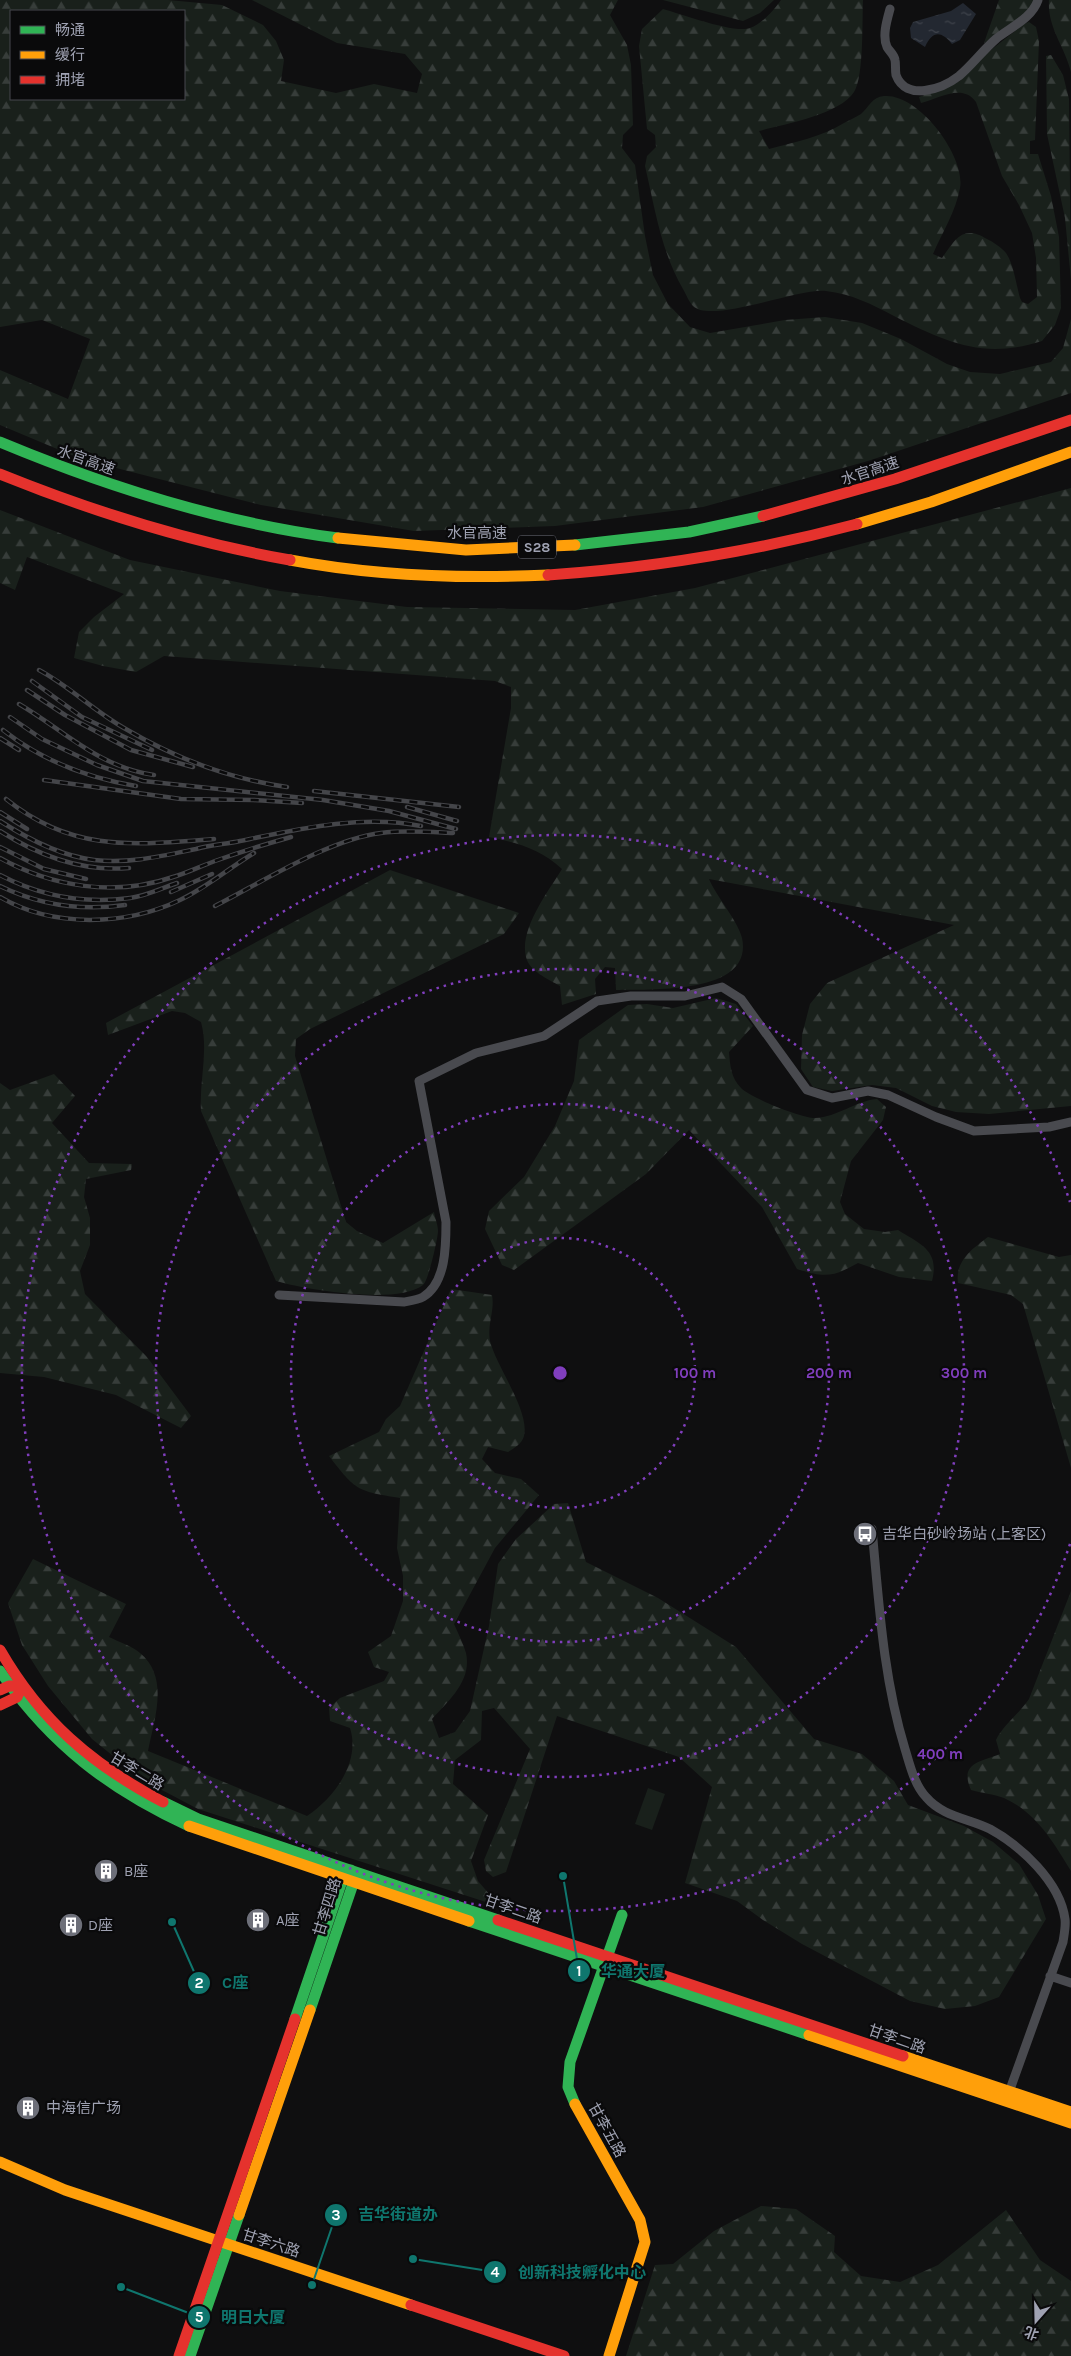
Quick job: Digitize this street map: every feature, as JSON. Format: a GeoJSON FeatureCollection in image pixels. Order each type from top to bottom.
{"type":"FeatureCollection","features":[{"type":"Feature","properties":{"kind":"main road","name":"水官高速"},"geometry":{"type":"LineString","coordinates":[[0,442],[100,482],[173,505],[252,524],[384,543],[446,549],[504,549],[648,537],[712,527],[774,514],[846,494],[1071,420]]}},
{"type":"Feature","properties":{"kind":"main road","name":"S28"},"geometry":{"type":"LineString","coordinates":[[0,474],[91,511],[166,534],[246,552],[383,573],[506,577],[580,573],[651,565],[778,543],[848,526],[1071,452]]}},
{"type":"Feature","properties":{"kind":"main road","name":"甘李二路"},"geometry":{"type":"LineString","coordinates":[[0,1650],[19,1691],[62,1746],[92,1772],[125,1795],[162,1815],[194,1828],[349,1876],[606,1961],[1007,2097],[1071,2123]]}},
{"type":"Feature","properties":{"kind":"main road","name":"甘李二路"},"geometry":{"type":"LineString","coordinates":[[0,1671],[5,1688],[19,1691]]}},
{"type":"Feature","properties":{"kind":"main road"},"geometry":{"type":"LineString","coordinates":[[0,1704],[19,1691]]}},
{"type":"Feature","properties":{"kind":"main road","name":"甘李四路"},"geometry":{"type":"LineString","coordinates":[[179,2356],[223,2243],[349,1876]]}},
{"type":"Feature","properties":{"kind":"main road","name":"甘李五路"},"geometry":{"type":"LineString","coordinates":[[609,2356],[642,2257],[645,2242],[640,2220],[572,2099],[568,2087],[570,2062],[622,1915]]}},
{"type":"Feature","properties":{"kind":"main road","name":"甘李二路"},"geometry":{"type":"LineString","coordinates":[[1007,2097],[1071,2112]]}},
{"type":"Feature","properties":{"kind":"main road","name":"甘李六路"},"geometry":{"type":"LineString","coordinates":[[0,2162],[65,2190],[564,2356]]}},
{"type":"Feature","properties":{"kind":"main road","name":"甘李四路"},"geometry":{"type":"LineString","coordinates":[[190,2356],[223,2243]]}},
{"type":"Feature","properties":{"kind":"street"},"geometry":{"type":"LineString","coordinates":[[890,9],[885,32],[886,45],[894,57],[896,74],[901,82],[911,90],[918,92],[940,86],[960,75],[997,38],[1030,14],[1038,0]]}},
{"type":"Feature","properties":{"kind":"street"},"geometry":{"type":"LineString","coordinates":[[279,1295],[404,1302],[422,1298],[435,1285],[442,1265],[446,1246],[446,1222],[419,1082],[476,1053],[544,1036],[597,1001],[631,996],[686,996],[722,987],[741,999],[807,1090],[832,1098],[868,1091],[888,1095],[936,1117],[974,1131],[1049,1127],[1071,1122]]}},
{"type":"Feature","properties":{"kind":"street"},"geometry":{"type":"LineString","coordinates":[[872,1528],[887,1677],[894,1712],[915,1779],[926,1797],[940,1809],[988,1828],[1011,1843],[1038,1870],[1060,1899],[1066,1921],[1063,1942],[1007,2097]]}},
{"type":"Feature","properties":{"kind":"street"},"geometry":{"type":"LineString","coordinates":[[1050,1976],[1071,1983]]}},
{"type":"Feature","properties":{"kind":"green space"},"geometry":{"type":"Polygon","coordinates":[[[0,0],[168,0],[222,5],[263,25],[276,41],[284,60],[281,81],[336,93],[374,84],[417,93],[422,74],[405,54],[337,43],[252,0],[618,0],[610,15],[627,45],[631,65],[633,125],[623,135],[622,148],[635,165],[645,236],[653,275],[668,304],[690,327],[710,333],[785,320],[825,317],[862,323],[901,339],[947,364],[970,372],[1000,374],[1051,362],[1063,348],[1071,319],[1071,393],[868,461],[703,507],[555,526],[414,531],[261,505],[81,459],[0,425],[0,370],[68,399],[90,339],[42,320],[0,327],[0,0]]]}},
{"type":"Feature","properties":{"kind":"green space"},"geometry":{"type":"Polygon","coordinates":[[[663,0],[774,0],[760,13],[743,21],[663,0]]]}},
{"type":"Feature","properties":{"kind":"green space"},"geometry":{"type":"Polygon","coordinates":[[[781,0],[863,0],[861,62],[857,85],[847,100],[824,113],[810,118],[759,131],[769,149],[827,132],[861,114],[874,100],[880,97],[898,98],[911,105],[925,116],[948,144],[956,160],[960,175],[958,197],[933,254],[942,258],[951,245],[966,233],[979,235],[989,240],[1006,253],[1013,269],[1020,298],[1022,302],[1028,304],[1037,297],[1036,258],[1032,233],[1019,205],[1002,176],[976,102],[971,96],[964,93],[943,95],[921,103],[919,97],[960,81],[973,64],[1024,24],[1029,22],[1036,27],[1039,41],[1035,140],[1030,141],[1030,154],[1038,154],[1051,196],[1059,237],[1061,308],[1055,325],[1042,341],[1001,349],[965,345],[931,334],[861,300],[844,294],[826,291],[717,311],[703,310],[693,306],[675,275],[669,260],[645,166],[647,156],[656,147],[655,135],[647,129],[639,46],[642,29],[663,9],[721,26],[750,28],[763,20],[781,0]]]}},
{"type":"Feature","properties":{"kind":"green space"},"geometry":{"type":"Polygon","coordinates":[[[999,0],[1036,0],[1032,7],[1020,18],[984,43],[999,0]]]}},
{"type":"Feature","properties":{"kind":"green space"},"geometry":{"type":"Polygon","coordinates":[[[1049,0],[1071,0],[1071,72],[1051,19],[1049,0]]]}},
{"type":"Feature","properties":{"kind":"green space"},"geometry":{"type":"Polygon","coordinates":[[[1051,55],[1063,75],[1069,99],[1071,280],[1065,218],[1047,134],[1046,56],[1051,55]]]}},
{"type":"Feature","properties":{"kind":"green space"},"geometry":{"type":"Polygon","coordinates":[[[1071,488],[1071,1106],[989,1114],[956,1112],[932,1106],[896,1088],[872,1085],[832,1091],[813,1087],[801,1069],[802,1035],[810,1004],[827,983],[954,925],[709,879],[740,931],[742,938],[741,957],[732,970],[717,979],[697,985],[674,988],[616,990],[615,968],[605,967],[595,979],[596,994],[562,1005],[560,986],[531,966],[526,957],[525,946],[536,911],[562,869],[545,856],[528,848],[489,837],[511,708],[511,687],[495,681],[164,656],[136,672],[103,666],[74,658],[79,632],[94,617],[124,594],[27,557],[15,590],[0,583],[0,510],[130,560],[280,591],[407,607],[575,610],[695,588],[1071,488]]]}},
{"type":"Feature","properties":{"kind":"green space"},"geometry":{"type":"Polygon","coordinates":[[[390,870],[519,913],[504,934],[310,1029],[296,1039],[295,1056],[346,1222],[357,1231],[383,1243],[434,1212],[438,1231],[435,1250],[425,1282],[411,1291],[394,1294],[352,1294],[290,1285],[276,1281],[201,1111],[204,1044],[201,1022],[185,1013],[172,1011],[108,1035],[106,1023],[390,870]]]}},
{"type":"Feature","properties":{"kind":"green space"},"geometry":{"type":"Polygon","coordinates":[[[716,998],[736,1004],[753,1026],[729,1052],[733,1076],[746,1092],[788,1111],[815,1118],[831,1115],[869,1100],[877,1099],[886,1107],[883,1120],[851,1161],[840,1202],[845,1214],[864,1229],[885,1232],[898,1230],[921,1244],[931,1255],[934,1270],[932,1281],[899,1277],[858,1263],[829,1275],[815,1274],[797,1269],[762,1207],[689,1130],[646,1174],[514,1270],[502,1265],[485,1229],[489,1211],[524,1177],[555,1126],[574,1081],[579,1040],[628,1005],[647,1004],[673,1008],[716,998]]]}},
{"type":"Feature","properties":{"kind":"green space"},"geometry":{"type":"Polygon","coordinates":[[[54,1074],[75,1096],[52,1123],[89,1163],[132,1164],[131,1170],[86,1179],[84,1197],[90,1218],[90,1245],[80,1271],[85,1294],[147,1357],[191,1416],[181,1428],[116,1395],[44,1377],[0,1373],[0,1083],[10,1090],[54,1074]]]}},
{"type":"Feature","properties":{"kind":"green space"},"geometry":{"type":"Polygon","coordinates":[[[988,1237],[1059,1257],[1071,1255],[1071,1468],[1023,1304],[1011,1295],[958,1283],[959,1268],[962,1262],[971,1251],[988,1237]]]}},
{"type":"Feature","properties":{"kind":"green space"},"geometry":{"type":"Polygon","coordinates":[[[451,1289],[492,1295],[493,1307],[489,1329],[490,1341],[522,1414],[525,1426],[524,1436],[518,1446],[508,1452],[488,1447],[482,1459],[495,1473],[521,1479],[539,1495],[495,1548],[454,1624],[466,1653],[466,1672],[458,1689],[432,1719],[439,1738],[455,1732],[470,1711],[489,1626],[498,1564],[516,1539],[554,1504],[568,1503],[586,1562],[658,1598],[736,1647],[814,1739],[862,1754],[894,1781],[908,1805],[964,1826],[993,1842],[1019,1864],[1038,1895],[1046,1919],[999,1997],[975,2006],[945,2009],[910,2001],[802,1944],[763,1920],[737,1901],[685,1883],[712,1787],[679,1757],[557,1716],[506,1872],[493,1877],[486,1871],[484,1860],[530,1749],[494,1708],[482,1711],[481,1740],[455,1760],[453,1784],[488,1815],[471,1861],[478,1881],[490,1895],[489,1903],[198,1809],[143,1780],[92,1739],[48,1686],[22,1645],[8,1603],[33,1559],[126,1604],[109,1637],[140,1653],[149,1663],[155,1674],[158,1699],[148,1751],[307,1816],[327,1799],[343,1778],[352,1754],[350,1728],[330,1721],[329,1708],[340,1698],[384,1681],[389,1672],[374,1667],[368,1652],[391,1636],[403,1601],[403,1576],[397,1548],[400,1498],[366,1491],[358,1487],[345,1476],[329,1456],[379,1432],[386,1419],[400,1406],[451,1289]]]}},
{"type":"Feature","properties":{"kind":"green space"},"geometry":{"type":"Polygon","coordinates":[[[1071,1591],[1071,1871],[1051,1839],[1035,1820],[1016,1804],[1004,1798],[971,1790],[968,1774],[974,1765],[1000,1754],[996,1740],[1029,1699],[1071,1591]]]}},
{"type":"Feature","properties":{"kind":"green space"},"geometry":{"type":"Polygon","coordinates":[[[648,1788],[665,1794],[652,1830],[635,1824],[648,1788]]]}},
{"type":"Feature","properties":{"kind":"green space"},"geometry":{"type":"Polygon","coordinates":[[[761,2206],[796,2209],[835,2236],[834,2252],[861,2276],[900,2282],[938,2265],[1006,2210],[1040,2260],[1071,2281],[1071,2356],[626,2356],[655,2265],[673,2264],[714,2231],[761,2206]]]}},
{"type":"Feature","properties":{"kind":"water"},"geometry":{"type":"Polygon","coordinates":[[[963,3],[976,14],[960,40],[952,44],[944,36],[937,34],[931,38],[925,47],[911,38],[910,28],[913,22],[951,11],[963,3]]]}},
{"type":"Feature","properties":{"kind":"railway"},"geometry":{"type":"LineString","coordinates":[[39,670],[61,683],[113,721],[162,748],[223,772],[287,787]]}},
{"type":"Feature","properties":{"kind":"railway"},"geometry":{"type":"LineString","coordinates":[[32,681],[82,717],[152,750]]}},
{"type":"Feature","properties":{"kind":"railway"},"geometry":{"type":"LineString","coordinates":[[27,690],[65,715],[131,750],[193,767]]}},
{"type":"Feature","properties":{"kind":"railway"},"geometry":{"type":"LineString","coordinates":[[19,704],[99,756],[134,771],[154,775]]}},
{"type":"Feature","properties":{"kind":"railway"},"geometry":{"type":"LineString","coordinates":[[10,717],[42,739],[97,765],[143,781],[323,800],[389,811],[456,829]]}},
{"type":"Feature","properties":{"kind":"railway"},"geometry":{"type":"LineString","coordinates":[[3,730],[49,759],[83,773],[136,786]]}},
{"type":"Feature","properties":{"kind":"railway"},"geometry":{"type":"LineString","coordinates":[[0,738],[19,750]]}},
{"type":"Feature","properties":{"kind":"railway"},"geometry":{"type":"LineString","coordinates":[[44,780],[181,799],[302,803]]}},
{"type":"Feature","properties":{"kind":"railway"},"geometry":{"type":"LineString","coordinates":[[314,791],[459,807]]}},
{"type":"Feature","properties":{"kind":"railway"},"geometry":{"type":"LineString","coordinates":[[6,799],[31,816],[56,829],[80,837],[131,843],[214,839]]}},
{"type":"Feature","properties":{"kind":"railway"},"geometry":{"type":"LineString","coordinates":[[407,807],[457,821]]}},
{"type":"Feature","properties":{"kind":"railway"},"geometry":{"type":"LineString","coordinates":[[0,812],[27,829]]}},
{"type":"Feature","properties":{"kind":"railway"},"geometry":{"type":"LineString","coordinates":[[0,821],[57,851],[82,858],[107,861],[158,857],[207,846],[331,824],[376,822],[421,826]]}},
{"type":"Feature","properties":{"kind":"railway"},"geometry":{"type":"LineString","coordinates":[[0,831],[46,855],[78,865],[112,869],[129,868]]}},
{"type":"Feature","properties":{"kind":"railway"},"geometry":{"type":"LineString","coordinates":[[215,906],[318,852],[361,837],[399,832],[453,833]]}},
{"type":"Feature","properties":{"kind":"railway"},"geometry":{"type":"LineString","coordinates":[[0,858],[20,868],[62,882],[84,886],[129,887],[184,874],[234,854],[291,837]]}},
{"type":"Feature","properties":{"kind":"railway"},"geometry":{"type":"LineString","coordinates":[[0,847],[44,869],[86,879]]}},
{"type":"Feature","properties":{"kind":"railway"},"geometry":{"type":"LineString","coordinates":[[0,897],[20,907],[42,914],[89,920],[113,919],[159,909],[180,900],[208,884],[254,853]]}},
{"type":"Feature","properties":{"kind":"railway"},"geometry":{"type":"LineString","coordinates":[[171,892],[212,874]]}},
{"type":"Feature","properties":{"kind":"railway"},"geometry":{"type":"LineString","coordinates":[[0,875],[47,893],[63,897],[96,900],[136,897],[177,883]]}},
{"type":"Feature","properties":{"kind":"railway"},"geometry":{"type":"LineString","coordinates":[[0,886],[30,898],[61,905],[77,907],[125,905]]}},
{"type":"Feature","properties":{"kind":"traffic: fast"},"geometry":{"type":"LineString","coordinates":[[0,442],[82,474],[208,513],[251,523],[338,538]]}},
{"type":"Feature","properties":{"kind":"traffic: fast"},"geometry":{"type":"LineString","coordinates":[[575,545],[689,532],[763,516]]}},
{"type":"Feature","properties":{"kind":"traffic: fast"},"geometry":{"type":"LineString","coordinates":[[0,1671],[39,1721],[83,1762],[133,1796],[189,1826]]}},
{"type":"Feature","properties":{"kind":"traffic: fast"},"geometry":{"type":"LineString","coordinates":[[163,1802],[198,1819],[498,1920]]}},
{"type":"Feature","properties":{"kind":"traffic: fast"},"geometry":{"type":"LineString","coordinates":[[295,2019],[343,1878],[351,1870],[354,1881],[310,2010]]}},
{"type":"Feature","properties":{"kind":"traffic: fast"},"geometry":{"type":"LineString","coordinates":[[575,2104],[568,2087],[570,2062],[622,1915]]}},
{"type":"Feature","properties":{"kind":"traffic: fast"},"geometry":{"type":"LineString","coordinates":[[469,1921],[809,2035]]}},
{"type":"Feature","properties":{"kind":"traffic: fast"},"geometry":{"type":"LineString","coordinates":[[190,2356],[239,2215]]}},
{"type":"Feature","properties":{"kind":"traffic: slow"},"geometry":{"type":"LineString","coordinates":[[857,524],[931,502],[1071,452]]}},
{"type":"Feature","properties":{"kind":"traffic: slow"},"geometry":{"type":"LineString","coordinates":[[338,538],[466,550],[575,545]]}},
{"type":"Feature","properties":{"kind":"traffic: slow"},"geometry":{"type":"LineString","coordinates":[[290,560],[354,570],[419,575],[483,577],[548,575]]}},
{"type":"Feature","properties":{"kind":"traffic: slow"},"geometry":{"type":"LineString","coordinates":[[189,1826],[469,1921]]}},
{"type":"Feature","properties":{"kind":"traffic: slow"},"geometry":{"type":"LineString","coordinates":[[239,2215],[310,2010]]}},
{"type":"Feature","properties":{"kind":"traffic: slow"},"geometry":{"type":"LineString","coordinates":[[809,2035],[1071,2123]]}},
{"type":"Feature","properties":{"kind":"traffic: slow"},"geometry":{"type":"LineString","coordinates":[[903,2056],[1071,2112]]}},
{"type":"Feature","properties":{"kind":"traffic: slow"},"geometry":{"type":"LineString","coordinates":[[575,2104],[640,2220],[645,2242],[609,2356]]}},
{"type":"Feature","properties":{"kind":"traffic: slow"},"geometry":{"type":"LineString","coordinates":[[0,2162],[65,2190],[411,2305]]}},
{"type":"Feature","properties":{"kind":"traffic: jam"},"geometry":{"type":"LineString","coordinates":[[763,516],[895,479],[1071,420]]}},
{"type":"Feature","properties":{"kind":"traffic: jam"},"geometry":{"type":"LineString","coordinates":[[0,474],[106,513],[179,535],[252,553],[290,560]]}},
{"type":"Feature","properties":{"kind":"traffic: jam"},"geometry":{"type":"LineString","coordinates":[[548,575],[626,568],[704,557],[819,534],[857,524]]}},
{"type":"Feature","properties":{"kind":"traffic: jam"},"geometry":{"type":"LineString","coordinates":[[0,1650],[33,1698],[70,1738],[113,1772],[163,1802]]}},
{"type":"Feature","properties":{"kind":"traffic: jam"},"geometry":{"type":"LineString","coordinates":[[0,1690],[9,1686],[22,1686],[17,1697],[0,1705]]}},
{"type":"Feature","properties":{"kind":"traffic: jam"},"geometry":{"type":"LineString","coordinates":[[498,1920],[903,2056]]}},
{"type":"Feature","properties":{"kind":"traffic: jam"},"geometry":{"type":"LineString","coordinates":[[179,2356],[295,2019]]}},
{"type":"Feature","properties":{"kind":"traffic: jam"},"geometry":{"type":"LineString","coordinates":[[411,2305],[564,2356]]}},
{"type":"Feature","properties":{"kind":"place","name":"吉华白砂岭场站 (上客区)"},"geometry":{"type":"Point","coordinates":[865,1534]}},
{"type":"Feature","properties":{"kind":"place","name":"B座"},"geometry":{"type":"Point","coordinates":[106,1871]}},
{"type":"Feature","properties":{"kind":"place","name":"华通大厦"},"geometry":{"type":"Point","coordinates":[563,1876]}},
{"type":"Feature","properties":{"kind":"place","name":"A座"},"geometry":{"type":"Point","coordinates":[258,1920]}},
{"type":"Feature","properties":{"kind":"place","name":"C座"},"geometry":{"type":"Point","coordinates":[172,1922]}},
{"type":"Feature","properties":{"kind":"place","name":"D座"},"geometry":{"type":"Point","coordinates":[71,1925]}},
{"type":"Feature","properties":{"kind":"place","name":"中海信广场"},"geometry":{"type":"Point","coordinates":[28,2108]}},
{"type":"Feature","properties":{"kind":"place","name":"创新科技孵化中心"},"geometry":{"type":"Point","coordinates":[413,2259]}},
{"type":"Feature","properties":{"kind":"place","name":"吉华街道办"},"geometry":{"type":"Point","coordinates":[312,2285]}},
{"type":"Feature","properties":{"kind":"place","name":"明日大厦"},"geometry":{"type":"Point","coordinates":[121,2287]}}]}
